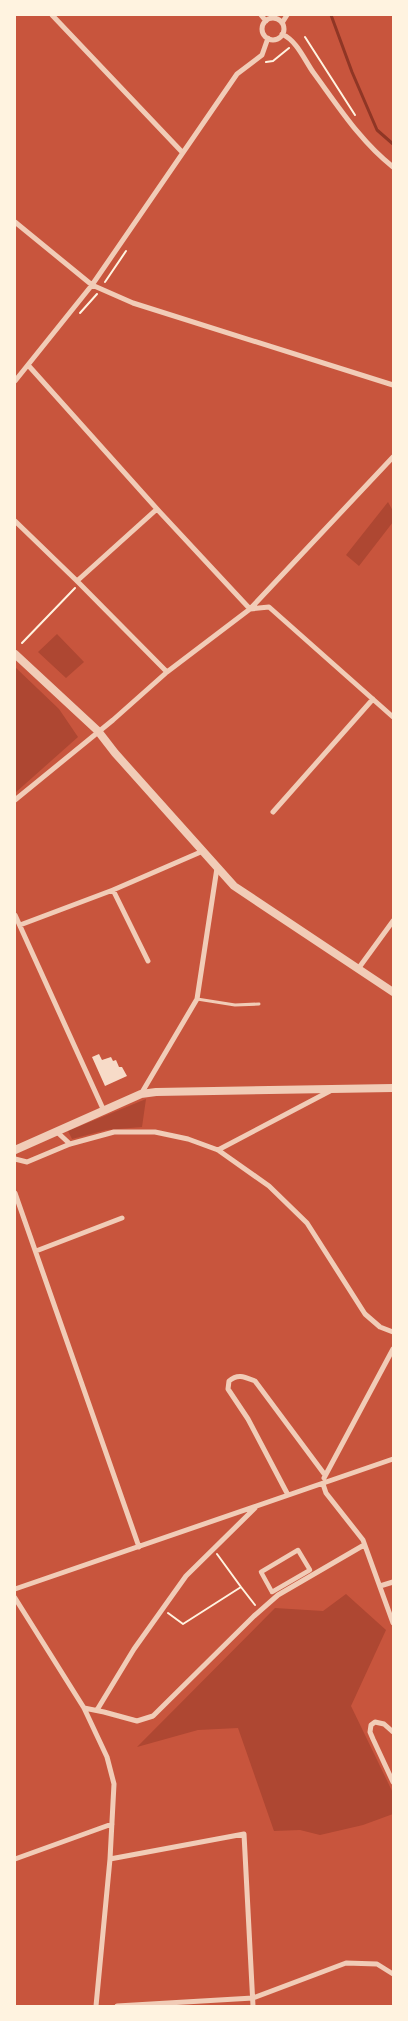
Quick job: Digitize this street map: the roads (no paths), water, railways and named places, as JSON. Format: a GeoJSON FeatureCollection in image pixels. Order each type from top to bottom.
{"type":"FeatureCollection","features":[{"type":"Feature","properties":{"kind":"street"},"geometry":{"type":"LineString","coordinates":[[52,15],[182,152]]}},
{"type":"Feature","properties":{"kind":"street"},"geometry":{"type":"LineString","coordinates":[[261,15],[266,21]]}},
{"type":"Feature","properties":{"kind":"street"},"geometry":{"type":"LineString","coordinates":[[282,23],[273,18],[266,21],[262,30],[268,38],[277,39],[282,34],[282,23],[287,15]]}},
{"type":"Feature","properties":{"kind":"street"},"geometry":{"type":"LineString","coordinates":[[282,34],[291,38],[356,131],[393,166]]}},
{"type":"Feature","properties":{"kind":"street"},"geometry":{"type":"LineString","coordinates":[[15,381],[92,286],[237,74],[262,54],[268,38]]}},
{"type":"Feature","properties":{"kind":"street"},"geometry":{"type":"LineString","coordinates":[[15,222],[92,286],[142,306],[393,385]]}},
{"type":"Feature","properties":{"kind":"street"},"geometry":{"type":"LineString","coordinates":[[28,366],[250,609]]}},
{"type":"Feature","properties":{"kind":"street"},"geometry":{"type":"LineString","coordinates":[[15,800],[98,730],[113,720],[166,672],[250,609],[393,457]]}},
{"type":"Feature","properties":{"kind":"street"},"geometry":{"type":"LineString","coordinates":[[78,581],[157,509]]}},
{"type":"Feature","properties":{"kind":"street"},"geometry":{"type":"LineString","coordinates":[[15,521],[78,581],[166,672]]}},
{"type":"Feature","properties":{"kind":"street"},"geometry":{"type":"LineString","coordinates":[[250,609],[269,607],[393,717]]}},
{"type":"Feature","properties":{"kind":"street"},"geometry":{"type":"LineString","coordinates":[[15,654],[98,730],[115,753],[234,886],[393,992]]}},
{"type":"Feature","properties":{"kind":"street"},"geometry":{"type":"LineString","coordinates":[[273,812],[373,699]]}},
{"type":"Feature","properties":{"kind":"street"},"geometry":{"type":"LineString","coordinates":[[20,925],[113,890],[203,852]]}},
{"type":"Feature","properties":{"kind":"street"},"geometry":{"type":"LineString","coordinates":[[141,1094],[197,999],[217,868]]}},
{"type":"Feature","properties":{"kind":"street"},"geometry":{"type":"LineString","coordinates":[[113,890],[148,961]]}},
{"type":"Feature","properties":{"kind":"street"},"geometry":{"type":"LineString","coordinates":[[15,915],[104,1111]]}},
{"type":"Feature","properties":{"kind":"street"},"geometry":{"type":"LineString","coordinates":[[358,969],[393,921]]}},
{"type":"Feature","properties":{"kind":"street"},"geometry":{"type":"LineString","coordinates":[[15,1150],[141,1094],[156,1092],[393,1088]]}},
{"type":"Feature","properties":{"kind":"street"},"geometry":{"type":"LineString","coordinates":[[218,1150],[333,1089]]}},
{"type":"Feature","properties":{"kind":"street"},"geometry":{"type":"LineString","coordinates":[[57,1132],[70,1144]]}},
{"type":"Feature","properties":{"kind":"street"},"geometry":{"type":"LineString","coordinates":[[15,1159],[27,1162],[70,1144],[114,1132],[155,1132],[188,1139],[218,1150],[268,1186],[307,1223],[365,1314],[380,1327],[392,1332]]}},
{"type":"Feature","properties":{"kind":"street"},"geometry":{"type":"LineString","coordinates":[[15,1193],[139,1547]]}},
{"type":"Feature","properties":{"kind":"street"},"geometry":{"type":"LineString","coordinates":[[36,1251],[122,1218]]}},
{"type":"Feature","properties":{"kind":"street"},"geometry":{"type":"LineString","coordinates":[[393,1349],[325,1475],[323,1484],[326,1492],[363,1540],[393,1623]]}},
{"type":"Feature","properties":{"kind":"street"},"geometry":{"type":"LineString","coordinates":[[288,1495],[248,1419],[228,1389],[229,1381],[234,1376],[242,1376],[255,1381],[325,1475]]}},
{"type":"Feature","properties":{"kind":"street"},"geometry":{"type":"LineString","coordinates":[[15,1589],[393,1459]]}},
{"type":"Feature","properties":{"kind":"street"},"geometry":{"type":"LineString","coordinates":[[97,1710],[134,1649],[186,1576],[257,1506]]}},
{"type":"Feature","properties":{"kind":"street"},"geometry":{"type":"LineString","coordinates":[[84,1708],[137,1721],[153,1716],[254,1616],[278,1595],[364,1545]]}},
{"type":"Feature","properties":{"kind":"street"},"geometry":{"type":"LineString","coordinates":[[298,1550],[310,1570],[272,1592],[261,1572],[298,1550]]}},
{"type":"Feature","properties":{"kind":"street"},"geometry":{"type":"LineString","coordinates":[[380,1586],[393,1582]]}},
{"type":"Feature","properties":{"kind":"street"},"geometry":{"type":"LineString","coordinates":[[15,1598],[84,1708],[107,1757],[114,1784],[110,1859],[96,2006]]}},
{"type":"Feature","properties":{"kind":"street"},"geometry":{"type":"LineString","coordinates":[[393,1732],[384,1724],[375,1722],[371,1725],[370,1732],[393,1782]]}},
{"type":"Feature","properties":{"kind":"street"},"geometry":{"type":"LineString","coordinates":[[15,1859],[112,1824]]}},
{"type":"Feature","properties":{"kind":"street"},"geometry":{"type":"LineString","coordinates":[[110,1859],[244,1834],[253,2006]]}},
{"type":"Feature","properties":{"kind":"street"},"geometry":{"type":"LineString","coordinates":[[116,2006],[252,1998],[346,1963],[377,1964],[393,1974]]}},
{"type":"Feature","properties":{"kind":"lane"},"geometry":{"type":"LineString","coordinates":[[197,999],[235,1004],[259,1004]]}},
{"type":"Feature","properties":{"kind":"waterway"},"geometry":{"type":"LineString","coordinates":[[331,15],[352,72],[377,130],[393,144]]}}]}
